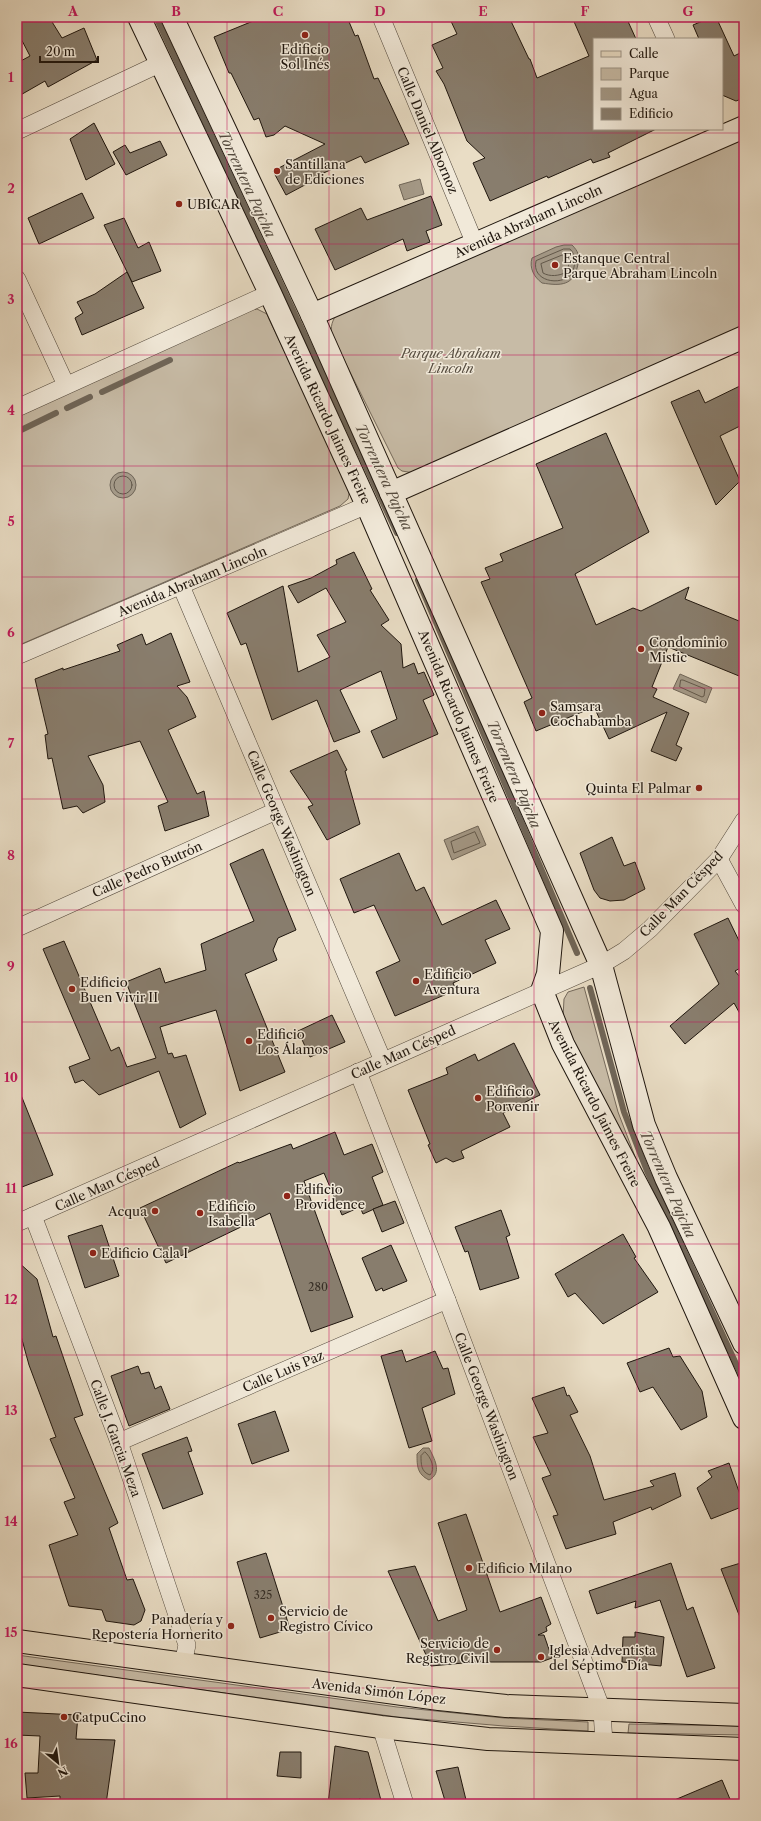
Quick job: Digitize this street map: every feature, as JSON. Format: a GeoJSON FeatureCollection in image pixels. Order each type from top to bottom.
{"type":"FeatureCollection","features":[{"type":"Feature","properties":{"kind":"main road","name":"Avenida Ricardo Jaimes Freire"},"geometry":{"type":"LineString","coordinates":[[139,17],[270,293],[367,505],[552,931],[548,974],[542,991],[563,1044],[658,1227],[744,1418]]}},
{"type":"Feature","properties":{"kind":"main road","name":"Avenida Ricardo Jaimes Freire"},"geometry":{"type":"LineString","coordinates":[[172,17],[312,315],[601,965],[644,1125],[666,1178],[744,1343]]}},
{"type":"Feature","properties":{"kind":"main road","name":"Avenida Abraham Lincoln"},"geometry":{"type":"LineString","coordinates":[[312,315],[475,244],[708,135],[744,127]]}},
{"type":"Feature","properties":{"kind":"main road"},"geometry":{"type":"LineString","coordinates":[[391,494],[744,338]]}},
{"type":"Feature","properties":{"kind":"main road","name":"Avenida Simón López"},"geometry":{"type":"LineString","coordinates":[[17,1641],[439,1699],[506,1706],[744,1715]]}},
{"type":"Feature","properties":{"kind":"main road"},"geometry":{"type":"LineString","coordinates":[[17,1676],[380,1727],[488,1739],[744,1749]]}},
{"type":"Feature","properties":{"kind":"street","name":"Calle Daniel Albornoz"},"geometry":{"type":"LineString","coordinates":[[381,17],[475,244]]}},
{"type":"Feature","properties":{"kind":"street"},"geometry":{"type":"LineString","coordinates":[[656,17],[666,38]]}},
{"type":"Feature","properties":{"kind":"street"},"geometry":{"type":"LineString","coordinates":[[17,131],[161,63]]}},
{"type":"Feature","properties":{"kind":"street"},"geometry":{"type":"LineString","coordinates":[[17,279],[66,385]]}},
{"type":"Feature","properties":{"kind":"street"},"geometry":{"type":"LineString","coordinates":[[17,408],[270,293]]}},
{"type":"Feature","properties":{"kind":"street","name":"Avenida Abraham Lincoln"},"geometry":{"type":"LineString","coordinates":[[17,656],[367,505]]}},
{"type":"Feature","properties":{"kind":"street","name":"Calle George Washington"},"geometry":{"type":"LineString","coordinates":[[180,586],[383,1061]]}},
{"type":"Feature","properties":{"kind":"street","name":"Calle Pedro Butrón"},"geometry":{"type":"LineString","coordinates":[[17,928],[276,811]]}},
{"type":"Feature","properties":{"kind":"street","name":"Calle Man Césped"},"geometry":{"type":"LineString","coordinates":[[17,1223],[601,965],[624,951],[650,929],[719,859],[744,820]]}},
{"type":"Feature","properties":{"kind":"street"},"geometry":{"type":"LineString","coordinates":[[719,859],[744,905]]}},
{"type":"Feature","properties":{"kind":"street","name":"Calle George Washington"},"geometry":{"type":"LineString","coordinates":[[358,1072],[447,1300],[602,1710],[604,1744]]}},
{"type":"Feature","properties":{"kind":"street","name":"Calle J. Garcia Meza"},"geometry":{"type":"LineString","coordinates":[[33,1216],[119,1442],[187,1645],[183,1664]]}},
{"type":"Feature","properties":{"kind":"street","name":"Calle Luis Paz"},"geometry":{"type":"LineString","coordinates":[[119,1442],[447,1300]]}},
{"type":"Feature","properties":{"kind":"street"},"geometry":{"type":"LineString","coordinates":[[380,1727],[405,1804]]}},
{"type":"Feature","properties":{"kind":"green space","name":"Parque Abraham Lincoln"},"geometry":{"type":"Polygon","coordinates":[[[744,137],[744,327],[414,473],[402,471],[398,468],[332,336],[332,324],[338,313],[744,137]]]}},
{"type":"Feature","properties":{"kind":"green space"},"geometry":{"type":"Polygon","coordinates":[[[257,309],[267,314],[350,489],[348,499],[340,506],[17,646],[17,417],[247,310],[257,309]]]}},
{"type":"Feature","properties":{"kind":"green space"},"geometry":{"type":"Polygon","coordinates":[[[584,987],[618,1112],[639,1167],[574,1043],[563,1017],[564,999],[568,992],[584,987]]]}},
{"type":"Feature","properties":{"kind":"green space"},"geometry":{"type":"Polygon","coordinates":[[[17,1655],[397,1707],[504,1718],[588,1722],[588,1731],[397,1717],[17,1664],[17,1655]]]}},
{"type":"Feature","properties":{"kind":"green space"},"geometry":{"type":"Polygon","coordinates":[[[629,1724],[744,1726],[744,1735],[628,1733],[629,1724]]]}},
{"type":"Feature","properties":{"kind":"water"},"geometry":{"type":"Polygon","coordinates":[[[420,179],[424,194],[404,200],[399,185],[420,179]]]}},
{"type":"Feature","properties":{"kind":"water","name":"Estanque Central Parque Abraham Lincoln"},"geometry":{"type":"Polygon","coordinates":[[[564,245],[572,245],[578,254],[578,264],[573,277],[566,283],[561,284],[542,283],[533,272],[531,265],[532,258],[564,245]]]}},
{"type":"Feature","properties":{"kind":"water"},"geometry":{"type":"Polygon","coordinates":[[[123,472],[132,476],[136,485],[132,494],[123,498],[114,494],[110,485],[114,476],[123,472]]]}},
{"type":"Feature","properties":{"kind":"water"},"geometry":{"type":"Polygon","coordinates":[[[680,674],[712,688],[706,703],[673,689],[680,674]]]}},
{"type":"Feature","properties":{"kind":"water"},"geometry":{"type":"Polygon","coordinates":[[[478,826],[486,845],[452,860],[444,840],[478,826]]]}},
{"type":"Feature","properties":{"kind":"water"},"geometry":{"type":"Polygon","coordinates":[[[423,1448],[429,1448],[436,1465],[436,1473],[429,1480],[422,1475],[418,1469],[417,1454],[423,1448]]]}},
{"type":"Feature","properties":{"kind":"building"},"geometry":{"type":"Polygon","coordinates":[[[17,17],[49,17],[62,38],[84,28],[97,60],[48,87],[45,81],[17,97],[17,63],[30,56],[17,31],[17,17]]]}},
{"type":"Feature","properties":{"kind":"building"},"geometry":{"type":"Polygon","coordinates":[[[263,17],[347,17],[355,36],[358,35],[374,79],[378,78],[409,144],[365,163],[361,156],[317,176],[318,178],[286,195],[273,171],[325,144],[285,126],[274,135],[266,137],[259,118],[254,120],[231,73],[229,73],[214,37],[263,17]]]}},
{"type":"Feature","properties":{"kind":"building"},"geometry":{"type":"Polygon","coordinates":[[[449,17],[509,17],[530,59],[537,78],[589,56],[572,17],[626,17],[636,38],[593,38],[593,130],[654,130],[608,153],[610,157],[593,163],[591,159],[490,201],[473,163],[485,158],[467,141],[444,84],[436,71],[443,68],[432,45],[457,34],[449,17]]]}},
{"type":"Feature","properties":{"kind":"building"},"geometry":{"type":"Polygon","coordinates":[[[712,17],[716,17],[734,56],[744,51],[744,98],[736,101],[723,95],[723,38],[699,38],[693,25],[712,17]]]}},
{"type":"Feature","properties":{"kind":"building"},"geometry":{"type":"Polygon","coordinates":[[[94,123],[115,164],[86,180],[70,139],[94,123]]]}},
{"type":"Feature","properties":{"kind":"building"},"geometry":{"type":"Polygon","coordinates":[[[160,141],[167,155],[126,175],[113,152],[125,145],[130,153],[160,141]]]}},
{"type":"Feature","properties":{"kind":"building"},"geometry":{"type":"Polygon","coordinates":[[[82,193],[94,218],[39,244],[28,218],[82,193]]]}},
{"type":"Feature","properties":{"kind":"building"},"geometry":{"type":"Polygon","coordinates":[[[431,196],[442,225],[426,231],[430,242],[407,251],[403,239],[335,270],[315,229],[361,208],[367,220],[431,196]]]}},
{"type":"Feature","properties":{"kind":"building"},"geometry":{"type":"Polygon","coordinates":[[[124,218],[138,248],[149,242],[161,271],[132,282],[104,225],[124,218]]]}},
{"type":"Feature","properties":{"kind":"building"},"geometry":{"type":"Polygon","coordinates":[[[127,272],[144,308],[82,335],[75,318],[83,313],[77,302],[95,294],[127,272]]]}},
{"type":"Feature","properties":{"kind":"building"},"geometry":{"type":"Polygon","coordinates":[[[744,384],[744,424],[720,436],[740,481],[716,505],[671,402],[699,390],[705,403],[744,384]]]}},
{"type":"Feature","properties":{"kind":"building"},"geometry":{"type":"Polygon","coordinates":[[[606,433],[649,532],[575,574],[596,625],[633,608],[641,611],[689,587],[685,599],[744,623],[744,678],[668,647],[652,687],[657,689],[653,697],[689,713],[676,745],[682,748],[676,761],[651,751],[667,712],[609,739],[594,707],[536,731],[524,702],[532,698],[481,582],[490,579],[485,568],[503,561],[500,554],[563,528],[536,464],[606,433]]]}},
{"type":"Feature","properties":{"kind":"building"},"geometry":{"type":"Polygon","coordinates":[[[354,552],[372,589],[370,590],[389,620],[381,625],[401,644],[403,668],[414,663],[418,674],[424,672],[434,695],[423,700],[438,734],[383,758],[371,731],[397,719],[381,671],[340,690],[360,732],[334,742],[317,700],[272,720],[246,643],[241,645],[227,613],[283,586],[298,672],[330,657],[317,635],[346,622],[326,588],[298,603],[288,586],[311,578],[337,564],[336,560],[354,552]]]}},
{"type":"Feature","properties":{"kind":"building"},"geometry":{"type":"Polygon","coordinates":[[[171,633],[190,682],[177,686],[187,697],[196,717],[168,730],[197,794],[204,791],[209,816],[165,831],[158,806],[168,802],[140,741],[88,756],[103,785],[105,802],[83,813],[77,806],[63,809],[52,758],[48,759],[45,735],[48,734],[35,679],[63,668],[63,670],[120,651],[117,645],[142,634],[146,645],[171,633]]]}},
{"type":"Feature","properties":{"kind":"building"},"geometry":{"type":"Polygon","coordinates":[[[337,750],[347,770],[345,771],[360,824],[327,840],[308,807],[313,805],[290,771],[337,750]]]}},
{"type":"Feature","properties":{"kind":"building"},"geometry":{"type":"Polygon","coordinates":[[[612,837],[624,866],[635,862],[645,889],[624,900],[610,901],[600,898],[594,890],[580,853],[612,837]]]}},
{"type":"Feature","properties":{"kind":"building"},"geometry":{"type":"Polygon","coordinates":[[[263,849],[296,930],[278,938],[273,950],[277,960],[245,974],[285,1072],[240,1091],[216,1010],[160,1027],[168,1054],[172,1053],[174,1058],[186,1055],[206,1114],[180,1128],[159,1071],[99,1095],[83,1080],[75,1083],[69,1067],[90,1059],[43,949],[64,941],[111,1051],[119,1047],[127,1067],[156,1058],[126,982],[160,968],[165,983],[206,970],[201,944],[254,921],[230,864],[263,849]]]}},
{"type":"Feature","properties":{"kind":"building"},"geometry":{"type":"Polygon","coordinates":[[[399,853],[416,891],[424,887],[442,925],[496,900],[510,929],[485,940],[496,963],[453,983],[456,990],[395,1016],[376,972],[400,961],[374,905],[354,913],[340,879],[399,853]]]}},
{"type":"Feature","properties":{"kind":"building"},"geometry":{"type":"Polygon","coordinates":[[[728,918],[744,951],[744,966],[735,971],[744,982],[744,1021],[734,1003],[685,1044],[670,1026],[719,984],[694,934],[728,918]]]}},
{"type":"Feature","properties":{"kind":"building"},"geometry":{"type":"Polygon","coordinates":[[[332,1015],[345,1042],[310,1057],[298,1031],[332,1015]]]}},
{"type":"Feature","properties":{"kind":"building"},"geometry":{"type":"Polygon","coordinates":[[[514,1043],[540,1095],[503,1113],[510,1127],[461,1151],[464,1158],[453,1162],[446,1158],[436,1163],[428,1145],[430,1144],[408,1090],[448,1074],[446,1068],[475,1054],[478,1061],[514,1043]]]}},
{"type":"Feature","properties":{"kind":"building"},"geometry":{"type":"Polygon","coordinates":[[[17,1085],[53,1175],[22,1187],[17,1176],[17,1085]]]}},
{"type":"Feature","properties":{"kind":"building"},"geometry":{"type":"Polygon","coordinates":[[[335,1132],[344,1155],[372,1144],[383,1172],[372,1177],[383,1205],[363,1214],[360,1207],[342,1215],[324,1173],[304,1181],[353,1317],[311,1332],[270,1213],[166,1263],[140,1208],[238,1162],[239,1163],[291,1144],[293,1149],[335,1132]]]}},
{"type":"Feature","properties":{"kind":"building"},"geometry":{"type":"Polygon","coordinates":[[[395,1201],[404,1223],[382,1232],[373,1209],[395,1201]]]}},
{"type":"Feature","properties":{"kind":"building"},"geometry":{"type":"Polygon","coordinates":[[[501,1210],[510,1235],[506,1237],[519,1278],[480,1290],[468,1251],[465,1252],[455,1227],[501,1210]]]}},
{"type":"Feature","properties":{"kind":"building","name":"Edificio Cala I"},"geometry":{"type":"Polygon","coordinates":[[[102,1225],[119,1276],[85,1288],[68,1236],[102,1225]]]}},
{"type":"Feature","properties":{"kind":"building"},"geometry":{"type":"Polygon","coordinates":[[[623,1234],[636,1257],[634,1258],[658,1292],[603,1324],[575,1293],[568,1297],[555,1274],[623,1234]]]}},
{"type":"Feature","properties":{"kind":"building"},"geometry":{"type":"Polygon","coordinates":[[[391,1245],[407,1281],[383,1291],[382,1288],[376,1291],[362,1258],[391,1245]]]}},
{"type":"Feature","properties":{"kind":"building"},"geometry":{"type":"Polygon","coordinates":[[[17,1261],[37,1279],[53,1337],[56,1336],[83,1415],[74,1418],[118,1523],[109,1528],[127,1580],[133,1579],[145,1610],[141,1621],[134,1625],[106,1621],[102,1610],[69,1606],[49,1545],[78,1535],[64,1502],[75,1498],[50,1439],[56,1437],[29,1365],[21,1336],[17,1337],[17,1261]]]}},
{"type":"Feature","properties":{"kind":"building"},"geometry":{"type":"Polygon","coordinates":[[[669,1348],[673,1357],[680,1356],[702,1391],[707,1417],[681,1430],[653,1387],[640,1392],[627,1363],[669,1348]]]}},
{"type":"Feature","properties":{"kind":"building"},"geometry":{"type":"Polygon","coordinates":[[[402,1350],[406,1362],[435,1351],[443,1369],[448,1368],[455,1394],[422,1408],[432,1441],[409,1448],[381,1356],[402,1350]]]}},
{"type":"Feature","properties":{"kind":"building"},"geometry":{"type":"Polygon","coordinates":[[[138,1366],[141,1374],[149,1372],[155,1389],[161,1386],[170,1409],[129,1426],[111,1376],[138,1366]]]}},
{"type":"Feature","properties":{"kind":"building"},"geometry":{"type":"Polygon","coordinates":[[[564,1387],[567,1396],[569,1395],[578,1412],[570,1415],[590,1456],[604,1500],[654,1486],[650,1481],[675,1473],[681,1496],[652,1510],[651,1507],[613,1522],[616,1534],[566,1549],[553,1516],[558,1515],[542,1478],[551,1475],[533,1437],[548,1433],[532,1398],[564,1387]]]}},
{"type":"Feature","properties":{"kind":"building"},"geometry":{"type":"Polygon","coordinates":[[[275,1411],[289,1451],[252,1464],[238,1424],[275,1411]]]}},
{"type":"Feature","properties":{"kind":"building"},"geometry":{"type":"Polygon","coordinates":[[[187,1437],[192,1451],[188,1452],[203,1494],[163,1509],[142,1454],[187,1437]]]}},
{"type":"Feature","properties":{"kind":"building"},"geometry":{"type":"Polygon","coordinates":[[[729,1463],[744,1506],[711,1519],[697,1488],[712,1477],[708,1471],[729,1463]]]}},
{"type":"Feature","properties":{"kind":"building"},"geometry":{"type":"Polygon","coordinates":[[[466,1514],[500,1612],[541,1597],[551,1624],[546,1627],[547,1631],[538,1635],[544,1635],[552,1658],[541,1662],[474,1662],[431,1666],[388,1571],[415,1566],[438,1621],[467,1610],[438,1523],[466,1514]]]}},
{"type":"Feature","properties":{"kind":"building"},"geometry":{"type":"Polygon","coordinates":[[[266,1553],[290,1629],[260,1638],[237,1562],[266,1553]]]}},
{"type":"Feature","properties":{"kind":"building"},"geometry":{"type":"Polygon","coordinates":[[[744,1562],[744,1625],[743,1625],[721,1569],[744,1562]]]}},
{"type":"Feature","properties":{"kind":"building"},"geometry":{"type":"Polygon","coordinates":[[[671,1563],[687,1610],[693,1607],[715,1668],[687,1677],[660,1600],[635,1608],[636,1601],[597,1614],[589,1591],[671,1563]]]}},
{"type":"Feature","properties":{"kind":"building"},"geometry":{"type":"Polygon","coordinates":[[[635,1632],[664,1637],[661,1666],[622,1662],[623,1637],[635,1637],[635,1632]]]}},
{"type":"Feature","properties":{"kind":"building"},"geometry":{"type":"Polygon","coordinates":[[[17,1712],[78,1715],[76,1739],[115,1740],[106,1804],[60,1804],[60,1796],[27,1798],[25,1773],[38,1773],[40,1736],[17,1735],[17,1712]]]}},
{"type":"Feature","properties":{"kind":"building"},"geometry":{"type":"Polygon","coordinates":[[[335,1746],[368,1752],[382,1804],[359,1799],[359,1804],[328,1804],[335,1746]]]}},
{"type":"Feature","properties":{"kind":"building"},"geometry":{"type":"Polygon","coordinates":[[[280,1752],[301,1752],[301,1778],[277,1776],[280,1752]]]}},
{"type":"Feature","properties":{"kind":"building"},"geometry":{"type":"Polygon","coordinates":[[[458,1767],[467,1804],[446,1804],[436,1771],[458,1767]]]}},
{"type":"Feature","properties":{"kind":"building"},"geometry":{"type":"Polygon","coordinates":[[[722,1780],[732,1804],[665,1804],[722,1780]]]}},
{"type":"Feature","properties":{"kind":"waterway","name":"Torrentera Pajcha"},"geometry":{"type":"LineString","coordinates":[[156,17],[397,533]]}},
{"type":"Feature","properties":{"kind":"waterway"},"geometry":{"type":"LineString","coordinates":[[102,392],[170,360]]}},
{"type":"Feature","properties":{"kind":"waterway"},"geometry":{"type":"LineString","coordinates":[[67,408],[90,397]]}},
{"type":"Feature","properties":{"kind":"waterway"},"geometry":{"type":"LineString","coordinates":[[17,432],[56,413]]}},
{"type":"Feature","properties":{"kind":"waterway","name":"Torrentera Pajcha"},"geometry":{"type":"LineString","coordinates":[[418,580],[577,953]]}},
{"type":"Feature","properties":{"kind":"waterway","name":"Torrentera Pajcha"},"geometry":{"type":"LineString","coordinates":[[590,988],[624,1112],[647,1171],[744,1381]]}},
{"type":"Feature","properties":{"kind":"place","name":"Edificio Sol Inés"},"geometry":{"type":"Point","coordinates":[305,35]}},
{"type":"Feature","properties":{"kind":"place","name":"Santillana de Ediciones"},"geometry":{"type":"Point","coordinates":[277,171]}},
{"type":"Feature","properties":{"kind":"place","name":"UBICAR"},"geometry":{"type":"Point","coordinates":[179,204]}},
{"type":"Feature","properties":{"kind":"place","name":"Estanque Central Parque Abraham Lincoln"},"geometry":{"type":"Point","coordinates":[555,265]}},
{"type":"Feature","properties":{"kind":"place","name":"Condominio Mistic"},"geometry":{"type":"Point","coordinates":[641,649]}},
{"type":"Feature","properties":{"kind":"place","name":"Samsara Cochabamba"},"geometry":{"type":"Point","coordinates":[542,713]}},
{"type":"Feature","properties":{"kind":"place","name":"Quinta El Palmar"},"geometry":{"type":"Point","coordinates":[699,788]}},
{"type":"Feature","properties":{"kind":"place","name":"Edificio Aventura"},"geometry":{"type":"Point","coordinates":[416,981]}},
{"type":"Feature","properties":{"kind":"place","name":"Edificio Buen Vivir II"},"geometry":{"type":"Point","coordinates":[72,989]}},
{"type":"Feature","properties":{"kind":"place","name":"Edificio Los Álamos"},"geometry":{"type":"Point","coordinates":[249,1041]}},
{"type":"Feature","properties":{"kind":"place","name":"Edificio Porvenir"},"geometry":{"type":"Point","coordinates":[478,1098]}},
{"type":"Feature","properties":{"kind":"place","name":"Edificio Providence"},"geometry":{"type":"Point","coordinates":[287,1196]}},
{"type":"Feature","properties":{"kind":"place","name":"Acqua"},"geometry":{"type":"Point","coordinates":[155,1211]}},
{"type":"Feature","properties":{"kind":"place","name":"Edificio Isabella"},"geometry":{"type":"Point","coordinates":[200,1213]}},
{"type":"Feature","properties":{"kind":"place","name":"Edificio Cala I"},"geometry":{"type":"Point","coordinates":[93,1253]}},
{"type":"Feature","properties":{"kind":"place","name":"Edificio Milano"},"geometry":{"type":"Point","coordinates":[469,1568]}},
{"type":"Feature","properties":{"kind":"place","name":"Servicio de Registro Cívico"},"geometry":{"type":"Point","coordinates":[271,1618]}},
{"type":"Feature","properties":{"kind":"place","name":"Panadería y Repostería Hornerito"},"geometry":{"type":"Point","coordinates":[231,1626]}},
{"type":"Feature","properties":{"kind":"place","name":"Servicio de Registro Civil"},"geometry":{"type":"Point","coordinates":[497,1650]}},
{"type":"Feature","properties":{"kind":"place","name":"Iglesia Adventista del Séptimo Día"},"geometry":{"type":"Point","coordinates":[541,1657]}},
{"type":"Feature","properties":{"kind":"place","name":"CatpuCcino"},"geometry":{"type":"Point","coordinates":[64,1717]}}]}
